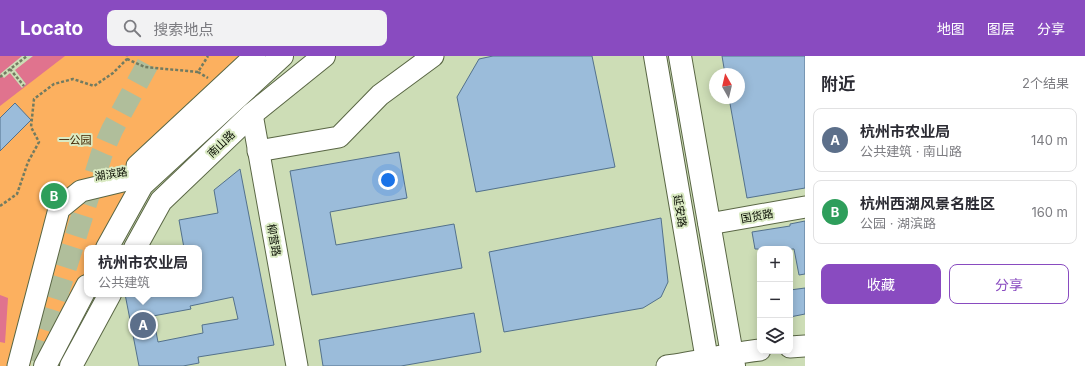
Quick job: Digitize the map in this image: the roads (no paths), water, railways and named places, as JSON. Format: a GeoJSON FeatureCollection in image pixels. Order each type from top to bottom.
{"type":"FeatureCollection","features":[{"type":"Feature","properties":{"kind":"main road"},"geometry":{"type":"LineString","coordinates":[[109,245],[142,185],[282,56]]}},
{"type":"Feature","properties":{"kind":"main road","name":"南山路"},"geometry":{"type":"LineString","coordinates":[[137,245],[161,201],[252,114],[324,56]]}},
{"type":"Feature","properties":{"kind":"main road","name":"延安路"},"geometry":{"type":"LineString","coordinates":[[655,56],[708,363]]}},
{"type":"Feature","properties":{"kind":"main road"},"geometry":{"type":"LineString","coordinates":[[680,56],[732,360]]}},
{"type":"Feature","properties":{"kind":"main road"},"geometry":{"type":"LineString","coordinates":[[34,365],[84,290]]}},
{"type":"Feature","properties":{"kind":"main road"},"geometry":{"type":"LineString","coordinates":[[71,366],[108,297]]}},
{"type":"Feature","properties":{"kind":"street","name":"湖滨路"},"geometry":{"type":"LineString","coordinates":[[9,366],[50,204],[87,178],[132,170],[255,56]]}},
{"type":"Feature","properties":{"kind":"street"},"geometry":{"type":"LineString","coordinates":[[34,365],[59,209],[81,191],[139,177],[269,56]]}},
{"type":"Feature","properties":{"kind":"street"},"geometry":{"type":"LineString","coordinates":[[258,151],[339,137],[380,95],[433,56]]}},
{"type":"Feature","properties":{"kind":"street","name":"柳营路"},"geometry":{"type":"LineString","coordinates":[[252,114],[297,366]]}},
{"type":"Feature","properties":{"kind":"street","name":"国货路"},"geometry":{"type":"LineString","coordinates":[[708,224],[805,207]]}},
{"type":"Feature","properties":{"kind":"street"},"geometry":{"type":"LineString","coordinates":[[793,347],[805,346]]}},
{"type":"Feature","properties":{"kind":"street"},"geometry":{"type":"LineString","coordinates":[[667,366],[732,360],[757,351]]}},
{"type":"Feature","properties":{"kind":"tunnel"},"geometry":{"type":"LineString","coordinates":[[36,362],[102,153],[112,130],[152,56]]}},
{"type":"Feature","properties":{"kind":"place","name":"杭州西湖风景名胜区"},"geometry":{"type":"Point","coordinates":[54,196]}},
{"type":"Feature","properties":{"kind":"place","name":"杭州市农业局"},"geometry":{"type":"Point","coordinates":[143,325]}},
{"type":"Feature","properties":{"kind":"park label","name":"一公园"},"geometry":{"type":"Point","coordinates":[75,140]}}]}
